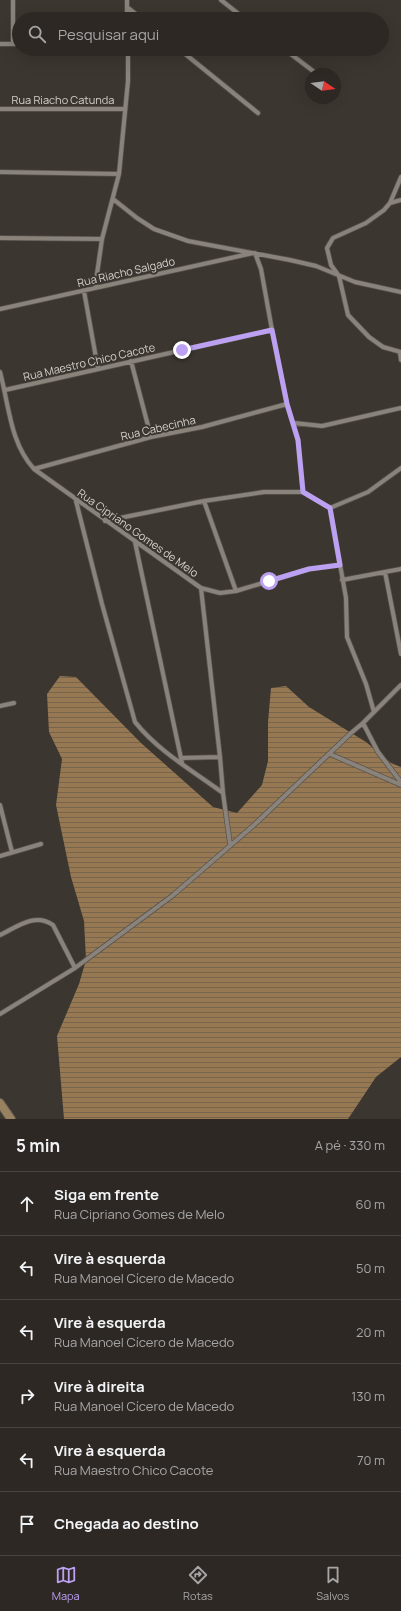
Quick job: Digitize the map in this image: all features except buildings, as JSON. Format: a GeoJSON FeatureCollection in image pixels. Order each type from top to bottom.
{"type":"FeatureCollection","features":[{"type":"Feature","properties":{"kind":"main road"},"geometry":{"type":"LineString","coordinates":[[0,1103],[10,1119]]}},
{"type":"Feature","properties":{"kind":"street"},"geometry":{"type":"LineString","coordinates":[[13,0],[13,12]]}},
{"type":"Feature","properties":{"kind":"street"},"geometry":{"type":"LineString","coordinates":[[127,0],[128,12]]}},
{"type":"Feature","properties":{"kind":"street"},"geometry":{"type":"LineString","coordinates":[[221,0],[236,12]]}},
{"type":"Feature","properties":{"kind":"street"},"geometry":{"type":"LineString","coordinates":[[128,7],[134,12]]}},
{"type":"Feature","properties":{"kind":"street"},"geometry":{"type":"LineString","coordinates":[[0,44],[12,44]]}},
{"type":"Feature","properties":{"kind":"street"},"geometry":{"type":"LineString","coordinates":[[95,288],[102,239],[119,174],[125,109],[128,56]]}},
{"type":"Feature","properties":{"kind":"street"},"geometry":{"type":"LineString","coordinates":[[187,56],[258,114]]}},
{"type":"Feature","properties":{"kind":"street"},"geometry":{"type":"LineString","coordinates":[[293,56],[309,68]]}},
{"type":"Feature","properties":{"kind":"street","name":"Rua Riacho Catunda"},"geometry":{"type":"LineString","coordinates":[[0,109],[125,109]]}},
{"type":"Feature","properties":{"kind":"street"},"geometry":{"type":"LineString","coordinates":[[0,172],[119,174]]}},
{"type":"Feature","properties":{"kind":"street"},"geometry":{"type":"LineString","coordinates":[[401,177],[390,203],[384,210],[366,223],[333,238],[327,248],[330,265],[339,276],[348,315],[369,337],[384,347],[401,352],[401,360]]}},
{"type":"Feature","properties":{"kind":"street"},"geometry":{"type":"LineString","coordinates":[[113,199],[136,218],[154,229],[188,241],[316,266],[355,282],[401,292]]}},
{"type":"Feature","properties":{"kind":"street"},"geometry":{"type":"LineString","coordinates":[[390,203],[401,200]]}},
{"type":"Feature","properties":{"kind":"street"},"geometry":{"type":"LineString","coordinates":[[0,238],[102,239]]}},
{"type":"Feature","properties":{"kind":"street"},"geometry":{"type":"LineString","coordinates":[[255,253],[261,269],[287,404],[298,440],[303,492]]}},
{"type":"Feature","properties":{"kind":"street","name":"Rua Riacho Salgado"},"geometry":{"type":"LineString","coordinates":[[0,309],[255,253]]}},
{"type":"Feature","properties":{"kind":"street"},"geometry":{"type":"LineString","coordinates":[[84,291],[98,369]]}},
{"type":"Feature","properties":{"kind":"street","name":"Rua Maestro Chico Cacote"},"geometry":{"type":"LineString","coordinates":[[5,390],[272,330]]}},
{"type":"Feature","properties":{"kind":"street"},"geometry":{"type":"LineString","coordinates":[[131,361],[151,437]]}},
{"type":"Feature","properties":{"kind":"street","name":"Rua Cipriano Gomes de Melo"},"geometry":{"type":"LineString","coordinates":[[0,372],[14,436],[26,460],[34,469],[201,588],[220,593],[236,591],[309,569],[340,565]]}},
{"type":"Feature","properties":{"kind":"street","name":"Rua Cabecinha"},"geometry":{"type":"LineString","coordinates":[[34,469],[151,437],[202,427],[287,404]]}},
{"type":"Feature","properties":{"kind":"street"},"geometry":{"type":"LineString","coordinates":[[294,423],[322,426],[401,408]]}},
{"type":"Feature","properties":{"kind":"street"},"geometry":{"type":"LineString","coordinates":[[330,508],[368,492],[401,468]]}},
{"type":"Feature","properties":{"kind":"street"},"geometry":{"type":"LineString","coordinates":[[105,521],[204,501],[264,492],[303,492],[330,508],[346,598],[347,637],[366,684],[374,712]]}},
{"type":"Feature","properties":{"kind":"street"},"geometry":{"type":"LineString","coordinates":[[76,500],[102,604],[135,722],[144,733],[223,793]]}},
{"type":"Feature","properties":{"kind":"street"},"geometry":{"type":"LineString","coordinates":[[204,501],[236,591]]}},
{"type":"Feature","properties":{"kind":"street"},"geometry":{"type":"LineString","coordinates":[[135,542],[182,763]]}},
{"type":"Feature","properties":{"kind":"street"},"geometry":{"type":"LineString","coordinates":[[342,580],[401,569]]}},
{"type":"Feature","properties":{"kind":"street"},"geometry":{"type":"LineString","coordinates":[[384,572],[401,654]]}},
{"type":"Feature","properties":{"kind":"street"},"geometry":{"type":"LineString","coordinates":[[201,588],[223,793],[230,844]]}},
{"type":"Feature","properties":{"kind":"street"},"geometry":{"type":"LineString","coordinates":[[0,1014],[75,968],[172,896],[230,844],[254,825],[363,723],[401,685]]}},
{"type":"Feature","properties":{"kind":"street"},"geometry":{"type":"LineString","coordinates":[[0,706],[14,703]]}},
{"type":"Feature","properties":{"kind":"street"},"geometry":{"type":"LineString","coordinates":[[363,723],[378,752],[401,783]]}},
{"type":"Feature","properties":{"kind":"street"},"geometry":{"type":"LineString","coordinates":[[330,754],[401,783]]}},
{"type":"Feature","properties":{"kind":"street"},"geometry":{"type":"LineString","coordinates":[[181,758],[220,757]]}},
{"type":"Feature","properties":{"kind":"street"},"geometry":{"type":"LineString","coordinates":[[0,805],[12,852]]}},
{"type":"Feature","properties":{"kind":"street"},"geometry":{"type":"LineString","coordinates":[[0,856],[41,844]]}},
{"type":"Feature","properties":{"kind":"street"},"geometry":{"type":"LineString","coordinates":[[0,935],[32,919],[48,922],[53,925],[75,968]]}},
{"type":"Feature","properties":{"kind":"shaded area"},"geometry":{"type":"Polygon","coordinates":[[[60,676],[76,677],[141,743],[213,807],[237,813],[262,785],[268,761],[268,722],[271,688],[286,686],[309,707],[366,742],[391,763],[401,767],[401,1057],[376,1077],[348,1119],[64,1119],[57,1036],[79,984],[86,960],[84,921],[71,877],[56,805],[62,759],[49,732],[47,694],[60,676]]]}},
{"type":"Feature","properties":{"kind":"route"},"geometry":{"type":"LineString","coordinates":[[182,350],[272,330],[287,404],[298,440],[303,492],[330,508],[340,565],[309,569],[269,581]]}}]}
